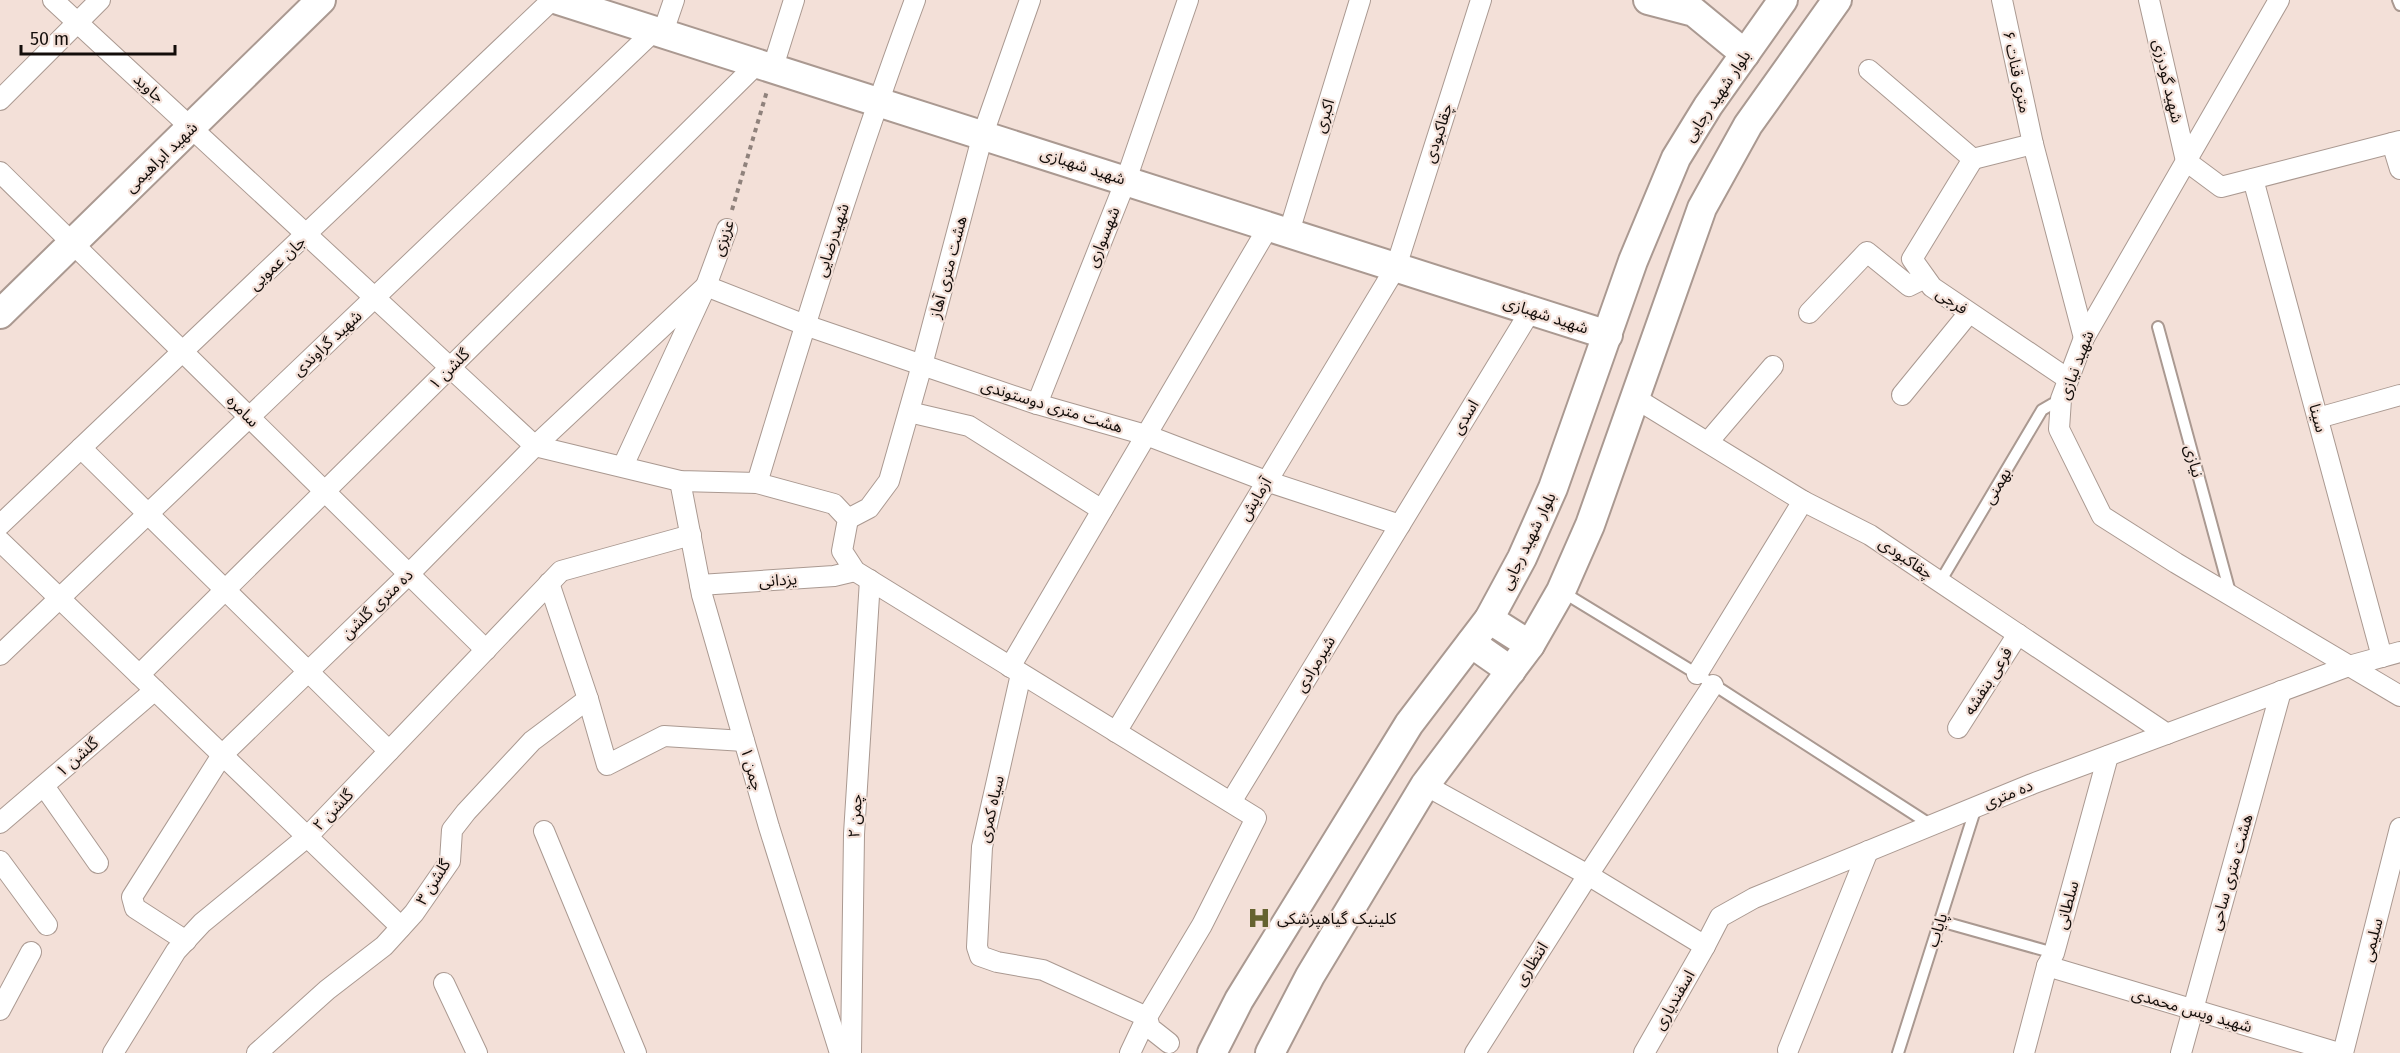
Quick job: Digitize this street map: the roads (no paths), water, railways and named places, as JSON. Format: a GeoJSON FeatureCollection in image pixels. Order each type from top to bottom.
{"type":"FeatureCollection","features":[{"type":"Feature","properties":{"kind":"main road","name":"شهید ابراهیمی"},"geometry":{"type":"LineString","coordinates":[[0,314],[321,0]]}},
{"type":"Feature","properties":{"kind":"main road"},"geometry":{"type":"LineString","coordinates":[[1648,0],[1694,6],[1745,54]]}},
{"type":"Feature","properties":{"kind":"main road","name":"بلوار شهید رجایی"},"geometry":{"type":"LineString","coordinates":[[1212,1053],[1239,1000],[1409,724],[1489,619],[1522,558],[1553,488],[1633,261],[1676,158],[1708,106],[1784,0]]}},
{"type":"Feature","properties":{"kind":"main road"},"geometry":{"type":"LineString","coordinates":[[1269,1053],[1310,976],[1425,785],[1530,645],[1561,591],[1590,525],[1702,208],[1748,125],[1837,0]]}},
{"type":"Feature","properties":{"kind":"main road","name":"شهید شهبازی"},"geometry":{"type":"LineString","coordinates":[[561,1],[878,100],[1608,335]]}},
{"type":"Feature","properties":{"kind":"main road"},"geometry":{"type":"LineString","coordinates":[[1489,619],[1530,645]]}},
{"type":"Feature","properties":{"kind":"main road"},"geometry":{"type":"LineString","coordinates":[[1471,643],[1511,671]]}},
{"type":"Feature","properties":{"kind":"street","name":"جاوید"},"geometry":{"type":"LineString","coordinates":[[53,0],[535,446]]}},
{"type":"Feature","properties":{"kind":"street"},"geometry":{"type":"LineString","coordinates":[[0,100],[100,0]]}},
{"type":"Feature","properties":{"kind":"street"},"geometry":{"type":"LineString","coordinates":[[659,31],[674,0]]}},
{"type":"Feature","properties":{"kind":"street"},"geometry":{"type":"LineString","coordinates":[[766,65],[794,0]]}},
{"type":"Feature","properties":{"kind":"street","name":"شهیدرضایی"},"geometry":{"type":"LineString","coordinates":[[757,483],[805,325],[878,100],[915,0]]}},
{"type":"Feature","properties":{"kind":"street","name":"هشت متری آهاز"},"geometry":{"type":"LineString","coordinates":[[848,519],[869,508],[889,481],[983,134],[1030,0]]}},
{"type":"Feature","properties":{"kind":"street","name":"شهسواری"},"geometry":{"type":"LineString","coordinates":[[1037,404],[1126,180],[1188,0]]}},
{"type":"Feature","properties":{"kind":"street","name":"اکبری"},"geometry":{"type":"LineString","coordinates":[[1146,435],[1279,229],[1360,0]]}},
{"type":"Feature","properties":{"kind":"street","name":"چقاکبودی"},"geometry":{"type":"LineString","coordinates":[[1396,267],[1481,0]]}},
{"type":"Feature","properties":{"kind":"street","name":"۶ متری قنات"},"geometry":{"type":"LineString","coordinates":[[2002,0],[2033,144],[2084,338]]}},
{"type":"Feature","properties":{"kind":"street","name":"شهید گودرزی"},"geometry":{"type":"LineString","coordinates":[[2149,0],[2186,161]]}},
{"type":"Feature","properties":{"kind":"street","name":"شهید نیازی"},"geometry":{"type":"LineString","coordinates":[[2278,0],[2084,338],[2061,399],[2060,429],[2102,516],[2400,696]]}},
{"type":"Feature","properties":{"kind":"street","name":"جان عمویی"},"geometry":{"type":"LineString","coordinates":[[0,525],[561,1]]}},
{"type":"Feature","properties":{"kind":"street","name":"شهید گراوندی"},"geometry":{"type":"LineString","coordinates":[[0,655],[375,297],[659,31]]}},
{"type":"Feature","properties":{"kind":"street","name":"گلشن ۱"},"geometry":{"type":"LineString","coordinates":[[139,675],[451,368],[766,65]]}},
{"type":"Feature","properties":{"kind":"street"},"geometry":{"type":"LineString","coordinates":[[1869,70],[1973,159],[2033,144]]}},
{"type":"Feature","properties":{"kind":"street"},"geometry":{"type":"LineString","coordinates":[[2186,161],[2221,187],[2396,142],[2400,169]]}},
{"type":"Feature","properties":{"kind":"street","name":"فرجی"},"geometry":{"type":"LineString","coordinates":[[1973,159],[1912,259],[1932,287],[2068,380]]}},
{"type":"Feature","properties":{"kind":"street","name":"سامره"},"geometry":{"type":"LineString","coordinates":[[0,172],[486,650]]}},
{"type":"Feature","properties":{"kind":"street","name":"سینا"},"geometry":{"type":"LineString","coordinates":[[2253,179],[2318,418],[2391,655]]}},
{"type":"Feature","properties":{"kind":"street","name":"عزیزی"},"geometry":{"type":"LineString","coordinates":[[623,466],[706,286],[727,229]]}},
{"type":"Feature","properties":{"kind":"street"},"geometry":{"type":"LineString","coordinates":[[1809,313],[1867,252],[1909,286],[1925,278]]}},
{"type":"Feature","properties":{"kind":"street","name":"آزمایش"},"geometry":{"type":"LineString","coordinates":[[1116,732],[1396,267]]}},
{"type":"Feature","properties":{"kind":"street","name":"هشت متری دوستوندی"},"geometry":{"type":"LineString","coordinates":[[706,286],[805,325],[1037,404],[1146,435],[1266,481],[1400,525]]}},
{"type":"Feature","properties":{"kind":"street","name":"ده متری گلشن"},"geometry":{"type":"LineString","coordinates":[[186,941],[135,908],[132,897],[222,754],[409,574],[535,446],[706,286]]}},
{"type":"Feature","properties":{"kind":"street","name":"اسدی"},"geometry":{"type":"LineString","coordinates":[[1400,525],[1531,310]]}},
{"type":"Feature","properties":{"kind":"street"},"geometry":{"type":"LineString","coordinates":[[1902,395],[1969,313]]}},
{"type":"Feature","properties":{"kind":"street"},"geometry":{"type":"LineString","coordinates":[[1708,441],[1773,366]]}},
{"type":"Feature","properties":{"kind":"street"},"geometry":{"type":"LineString","coordinates":[[2318,418],[2400,395]]}},
{"type":"Feature","properties":{"kind":"street","name":"چقاکبودی"},"geometry":{"type":"LineString","coordinates":[[1635,398],[1803,501],[1870,535],[2167,734]]}},
{"type":"Feature","properties":{"kind":"street"},"geometry":{"type":"LineString","coordinates":[[909,412],[969,426],[1102,510]]}},
{"type":"Feature","properties":{"kind":"street","name":"سیاه کمری"},"geometry":{"type":"LineString","coordinates":[[1146,435],[1102,510],[1016,670],[982,847],[978,947],[980,956],[997,962],[1043,970],[1147,1017]]}},
{"type":"Feature","properties":{"kind":"street"},"geometry":{"type":"LineString","coordinates":[[535,446],[680,481],[757,483],[834,504],[848,519],[842,551],[862,576],[1256,818],[1202,925],[1147,1017],[1130,1053]]}},
{"type":"Feature","properties":{"kind":"street"},"geometry":{"type":"LineString","coordinates":[[81,448],[389,751]]}},
{"type":"Feature","properties":{"kind":"street","name":"چمن ۱"},"geometry":{"type":"LineString","coordinates":[[680,481],[700,585],[769,827],[840,1053]]}},
{"type":"Feature","properties":{"kind":"street","name":"انتظاری"},"geometry":{"type":"LineString","coordinates":[[1475,1053],[1588,875],[1705,679],[1803,501]]}},
{"type":"Feature","properties":{"kind":"street","name":"شیرمرادی"},"geometry":{"type":"LineString","coordinates":[[1231,802],[1400,525]]}},
{"type":"Feature","properties":{"kind":"street"},"geometry":{"type":"LineString","coordinates":[[691,535],[555,577],[607,765],[664,736],[744,741]]}},
{"type":"Feature","properties":{"kind":"street"},"geometry":{"type":"LineString","coordinates":[[0,542],[401,927]]}},
{"type":"Feature","properties":{"kind":"street","name":"یزدانی"},"geometry":{"type":"LineString","coordinates":[[700,585],[862,576]]}},
{"type":"Feature","properties":{"kind":"street","name":"چمن ۲"},"geometry":{"type":"LineString","coordinates":[[851,1053],[854,834],[862,576]]}},
{"type":"Feature","properties":{"kind":"street","name":"گلشن ۲"},"geometry":{"type":"LineString","coordinates":[[114,1053],[176,951],[202,923],[307,837],[555,577]]}},
{"type":"Feature","properties":{"kind":"street","name":"فرعی بنفشه"},"geometry":{"type":"LineString","coordinates":[[1958,728],[2018,634]]}},
{"type":"Feature","properties":{"kind":"street","name":"ده متری"},"geometry":{"type":"LineString","coordinates":[[1697,941],[1720,917],[1754,898],[1931,825],[2281,691],[2349,666],[2391,655]]}},
{"type":"Feature","properties":{"kind":"street","name":"گلشن ۱"},"geometry":{"type":"LineString","coordinates":[[0,823],[155,690]]}},
{"type":"Feature","properties":{"kind":"street","name":"هشت متری ساحی"},"geometry":{"type":"LineString","coordinates":[[2181,1053],[2281,691]]}},
{"type":"Feature","properties":{"kind":"street","name":"گلشن ۳"},"geometry":{"type":"LineString","coordinates":[[257,1053],[327,990],[384,946],[414,913],[450,861],[452,830],[466,812],[532,741],[588,699]]}},
{"type":"Feature","properties":{"kind":"street","name":"سلطانی"},"geometry":{"type":"LineString","coordinates":[[2024,1053],[2108,756]]}},
{"type":"Feature","properties":{"kind":"street"},"geometry":{"type":"LineString","coordinates":[[1425,785],[1588,875],[1697,941]]}},
{"type":"Feature","properties":{"kind":"street"},"geometry":{"type":"LineString","coordinates":[[44,786],[98,863]]}},
{"type":"Feature","properties":{"kind":"street","name":"سلیمی"},"geometry":{"type":"LineString","coordinates":[[2343,1053],[2400,828]]}},
{"type":"Feature","properties":{"kind":"street"},"geometry":{"type":"LineString","coordinates":[[544,831],[636,1053]]}},
{"type":"Feature","properties":{"kind":"street"},"geometry":{"type":"LineString","coordinates":[[1788,1050],[1868,851]]}},
{"type":"Feature","properties":{"kind":"street"},"geometry":{"type":"LineString","coordinates":[[0,861],[46,925]]}},
{"type":"Feature","properties":{"kind":"street","name":"اسفندیاری"},"geometry":{"type":"LineString","coordinates":[[1644,1053],[1697,941]]}},
{"type":"Feature","properties":{"kind":"street"},"geometry":{"type":"LineString","coordinates":[[0,1010],[31,952]]}},
{"type":"Feature","properties":{"kind":"street","name":"شهید ویس محمدی"},"geometry":{"type":"LineString","coordinates":[[2050,960],[2192,1010],[2339,1053]]}},
{"type":"Feature","properties":{"kind":"street"},"geometry":{"type":"LineString","coordinates":[[444,983],[477,1053]]}},
{"type":"Feature","properties":{"kind":"street"},"geometry":{"type":"LineString","coordinates":[[1147,1017],[1150,1028],[1169,1043]]}},
{"type":"Feature","properties":{"kind":"lane"},"geometry":{"type":"LineString","coordinates":[[2398,0],[2400,5]]}},
{"type":"Feature","properties":{"kind":"lane","name":"نیازی"},"geometry":{"type":"LineString","coordinates":[[2158,327],[2231,596]]}},
{"type":"Feature","properties":{"kind":"lane","name":"بهمنی"},"geometry":{"type":"LineString","coordinates":[[1940,582],[2042,410],[2061,399]]}},
{"type":"Feature","properties":{"kind":"lane"},"geometry":{"type":"LineString","coordinates":[[1561,591],[1705,679],[1931,825]]}},
{"type":"Feature","properties":{"kind":"lane","name":"پایاب"},"geometry":{"type":"LineString","coordinates":[[1898,1053],[1976,807]]}},
{"type":"Feature","properties":{"kind":"lane"},"geometry":{"type":"LineString","coordinates":[[1940,921],[2050,960]]}},
{"type":"Feature","properties":{"kind":"place","name":"کلینیک گیاهپزشکی"},"geometry":{"type":"Point","coordinates":[1259,918]}}]}
